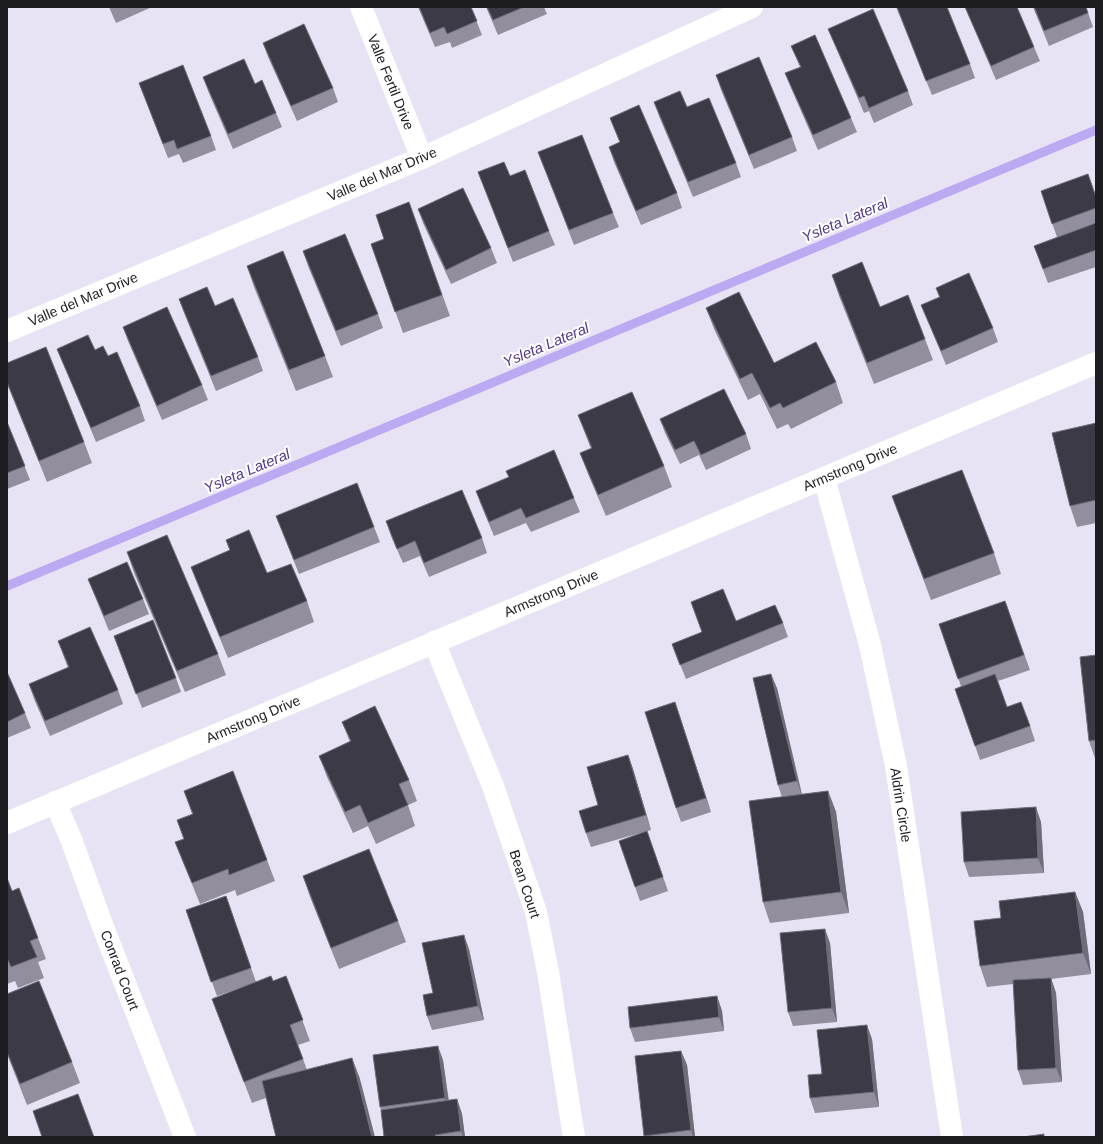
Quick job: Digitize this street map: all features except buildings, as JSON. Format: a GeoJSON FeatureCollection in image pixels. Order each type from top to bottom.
{"type":"FeatureCollection","features":[{"type":"Feature","properties":{"kind":"street","name":"Valle Fertil Drive"},"geometry":{"type":"LineString","coordinates":[[361,7],[422,158]]}},
{"type":"Feature","properties":{"kind":"street","name":"Valle del Mar Drive"},"geometry":{"type":"LineString","coordinates":[[7,331],[422,158],[752,7]]}},
{"type":"Feature","properties":{"kind":"street","name":"Armstrong Drive"},"geometry":{"type":"LineString","coordinates":[[7,823],[1096,364]]}},
{"type":"Feature","properties":{"kind":"street","name":"Aldrin Circle"},"geometry":{"type":"LineString","coordinates":[[824,478],[870,645],[896,766],[952,1137]]}},
{"type":"Feature","properties":{"kind":"street","name":"Bean Court"},"geometry":{"type":"LineString","coordinates":[[434,642],[493,786],[536,912],[548,972],[574,1137]]}},
{"type":"Feature","properties":{"kind":"street","name":"Conrad Court"},"geometry":{"type":"LineString","coordinates":[[55,802],[71,839],[102,927],[184,1137]]}},
{"type":"Feature","properties":{"kind":"waterway","name":"Ysleta Lateral"},"geometry":{"type":"LineString","coordinates":[[7,586],[1096,130]]}}]}
